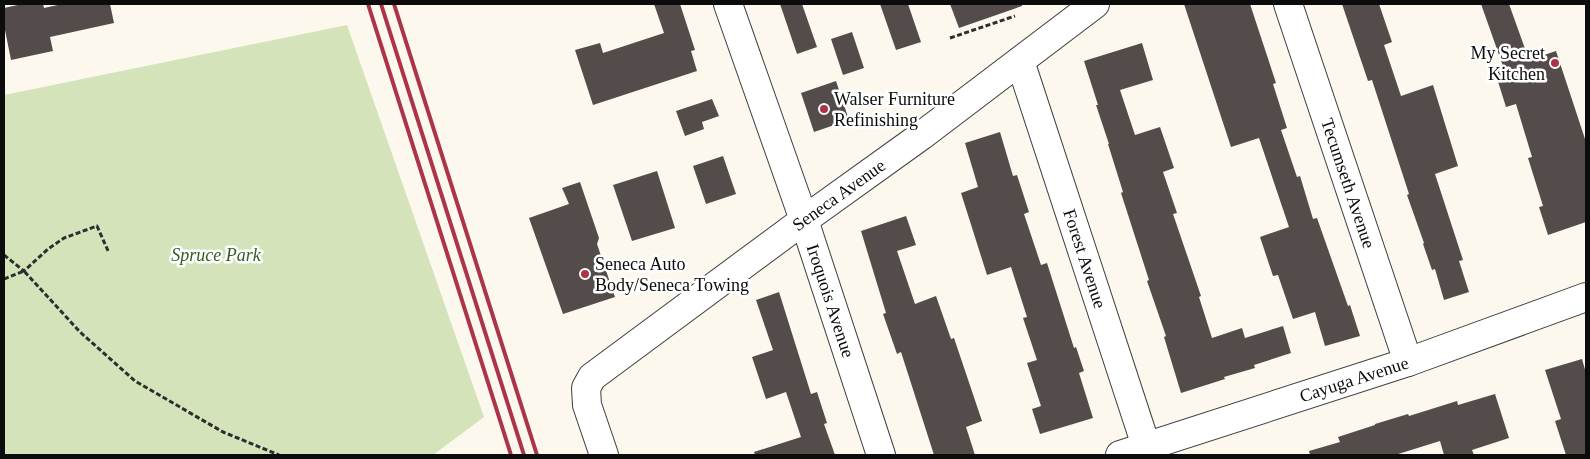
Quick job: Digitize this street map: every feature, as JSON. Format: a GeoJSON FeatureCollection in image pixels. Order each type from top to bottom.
{"type":"FeatureCollection","features":[{"type":"Feature","properties":{"kind":"street","name":"Iroquois Avenue"},"geometry":{"type":"LineString","coordinates":[[728,4],[804,220],[881,455]]}},
{"type":"Feature","properties":{"kind":"street","name":"Seneca Avenue"},"geometry":{"type":"LineString","coordinates":[[604,455],[587,405],[586,388],[592,377],[921,136],[1095,4]]}},
{"type":"Feature","properties":{"kind":"street","name":"Tecumseth Avenue"},"geometry":{"type":"LineString","coordinates":[[1288,4],[1408,362]]}},
{"type":"Feature","properties":{"kind":"street","name":"Forest Avenue"},"geometry":{"type":"LineString","coordinates":[[1020,61],[1148,451]]}},
{"type":"Feature","properties":{"kind":"street","name":"Cayuga Avenue"},"geometry":{"type":"LineString","coordinates":[[1120,455],[1148,451],[1408,362],[1586,297]]}},
{"type":"Feature","properties":{"kind":"path"},"geometry":{"type":"LineString","coordinates":[[950,38],[1016,16]]}},
{"type":"Feature","properties":{"kind":"path"},"geometry":{"type":"LineString","coordinates":[[4,279],[24,271],[48,249],[64,238],[97,226],[109,253]]}},
{"type":"Feature","properties":{"kind":"path"},"geometry":{"type":"LineString","coordinates":[[4,255],[24,271],[80,332],[135,382],[223,432],[279,455]]}},
{"type":"Feature","properties":{"kind":"green space","name":"Spruce Park"},"geometry":{"type":"Polygon","coordinates":[[[347,25],[484,417],[433,455],[4,455],[4,95],[347,25]]]}},
{"type":"Feature","properties":{"kind":"building"},"geometry":{"type":"Polygon","coordinates":[[[22,4],[43,4],[44,8],[62,4],[110,4],[114,23],[50,37],[53,51],[11,60],[4,25],[4,8],[22,4]]]}},
{"type":"Feature","properties":{"kind":"building"},"geometry":{"type":"Polygon","coordinates":[[[654,4],[680,4],[695,50],[691,51],[697,71],[593,105],[575,50],[600,43],[603,53],[664,33],[654,4]]]}},
{"type":"Feature","properties":{"kind":"building"},"geometry":{"type":"Polygon","coordinates":[[[780,4],[802,4],[817,47],[797,54],[780,4]]]}},
{"type":"Feature","properties":{"kind":"building"},"geometry":{"type":"Polygon","coordinates":[[[880,4],[908,4],[921,42],[896,50],[880,4]]]}},
{"type":"Feature","properties":{"kind":"building"},"geometry":{"type":"Polygon","coordinates":[[[950,4],[1022,4],[1022,6],[959,28],[950,4]]]}},
{"type":"Feature","properties":{"kind":"building"},"geometry":{"type":"Polygon","coordinates":[[[1184,4],[1250,4],[1276,83],[1273,84],[1287,128],[1281,130],[1297,177],[1300,176],[1313,219],[1317,218],[1360,336],[1325,346],[1315,312],[1293,319],[1278,275],[1273,276],[1260,237],[1289,227],[1259,138],[1231,147],[1184,4]]]}},
{"type":"Feature","properties":{"kind":"building"},"geometry":{"type":"Polygon","coordinates":[[[1342,4],[1379,4],[1392,42],[1384,45],[1401,96],[1433,85],[1458,166],[1435,174],[1463,260],[1459,261],[1469,292],[1444,300],[1435,269],[1432,270],[1423,244],[1372,80],[1368,81],[1342,4]]]}},
{"type":"Feature","properties":{"kind":"building"},"geometry":{"type":"Polygon","coordinates":[[[1481,4],[1509,4],[1529,60],[1556,51],[1586,142],[1586,222],[1548,235],[1539,207],[1543,206],[1528,158],[1532,157],[1516,104],[1506,107],[1495,72],[1504,69],[1481,4]]]}},
{"type":"Feature","properties":{"kind":"building"},"geometry":{"type":"Polygon","coordinates":[[[852,32],[864,68],[843,75],[831,39],[852,32]]]}},
{"type":"Feature","properties":{"kind":"building"},"geometry":{"type":"Polygon","coordinates":[[[1142,43],[1153,80],[1120,90],[1135,135],[1160,127],[1174,168],[1163,172],[1177,213],[1173,214],[1201,296],[1199,297],[1212,338],[1242,328],[1245,338],[1283,326],[1291,353],[1254,365],[1255,368],[1224,377],[1225,379],[1181,393],[1164,337],[1166,336],[1147,281],[1149,280],[1121,193],[1123,192],[1084,61],[1142,43]]]}},
{"type":"Feature","properties":{"kind":"building"},"geometry":{"type":"Polygon","coordinates":[[[836,81],[849,120],[814,132],[801,93],[836,81]]]}},
{"type":"Feature","properties":{"kind":"building"},"geometry":{"type":"Polygon","coordinates":[[[712,99],[719,116],[702,122],[704,129],[685,136],[676,111],[712,99]]]}},
{"type":"Feature","properties":{"kind":"building"},"geometry":{"type":"Polygon","coordinates":[[[1000,132],[1013,176],[1017,175],[1029,212],[1024,214],[1041,265],[1047,263],[1074,348],[1076,347],[1084,371],[1079,373],[1093,418],[1040,434],[1032,409],[1041,406],[1027,363],[1037,360],[1023,318],[1027,317],[1011,267],[987,275],[961,193],[978,187],[965,143],[1000,132]]]}},
{"type":"Feature","properties":{"kind":"building"},"geometry":{"type":"Polygon","coordinates":[[[723,156],[736,194],[706,204],[693,166],[723,156]]]}},
{"type":"Feature","properties":{"kind":"building"},"geometry":{"type":"Polygon","coordinates":[[[657,171],[675,228],[632,241],[613,185],[657,171]]]}},
{"type":"Feature","properties":{"kind":"building"},"geometry":{"type":"Polygon","coordinates":[[[580,182],[599,238],[597,244],[615,297],[563,314],[529,218],[569,204],[562,188],[580,182]]]}},
{"type":"Feature","properties":{"kind":"building"},"geometry":{"type":"Polygon","coordinates":[[[906,216],[916,245],[897,251],[915,304],[936,296],[951,339],[954,338],[982,421],[966,427],[975,455],[934,455],[901,352],[897,354],[883,314],[886,313],[861,231],[906,216]]]}},
{"type":"Feature","properties":{"kind":"building"},"geometry":{"type":"Polygon","coordinates":[[[779,292],[811,394],[817,392],[827,423],[824,424],[835,455],[755,455],[754,452],[801,437],[786,392],[766,399],[752,357],[773,350],[756,300],[779,292]]]}},
{"type":"Feature","properties":{"kind":"building"},"geometry":{"type":"Polygon","coordinates":[[[1582,359],[1586,373],[1586,455],[1566,455],[1555,421],[1561,419],[1545,370],[1582,359]]]}},
{"type":"Feature","properties":{"kind":"building"},"geometry":{"type":"Polygon","coordinates":[[[1495,394],[1509,438],[1472,450],[1474,455],[1444,455],[1440,441],[1395,455],[1310,455],[1309,451],[1340,442],[1338,437],[1375,424],[1457,401],[1458,405],[1495,394]]]}},
{"type":"Feature","properties":{"kind":"railway"},"geometry":{"type":"LineString","coordinates":[[368,4],[511,455]]}},
{"type":"Feature","properties":{"kind":"railway"},"geometry":{"type":"LineString","coordinates":[[381,4],[524,455]]}},
{"type":"Feature","properties":{"kind":"railway"},"geometry":{"type":"LineString","coordinates":[[394,4],[537,455]]}},
{"type":"Feature","properties":{"kind":"place","name":"My Secret Kitchen"},"geometry":{"type":"Point","coordinates":[1555,63]}},
{"type":"Feature","properties":{"kind":"place","name":"Walser Furniture Refinishing"},"geometry":{"type":"Point","coordinates":[824,109]}},
{"type":"Feature","properties":{"kind":"place","name":"Seneca Auto Body/Seneca Towing"},"geometry":{"type":"Point","coordinates":[585,274]}}]}
